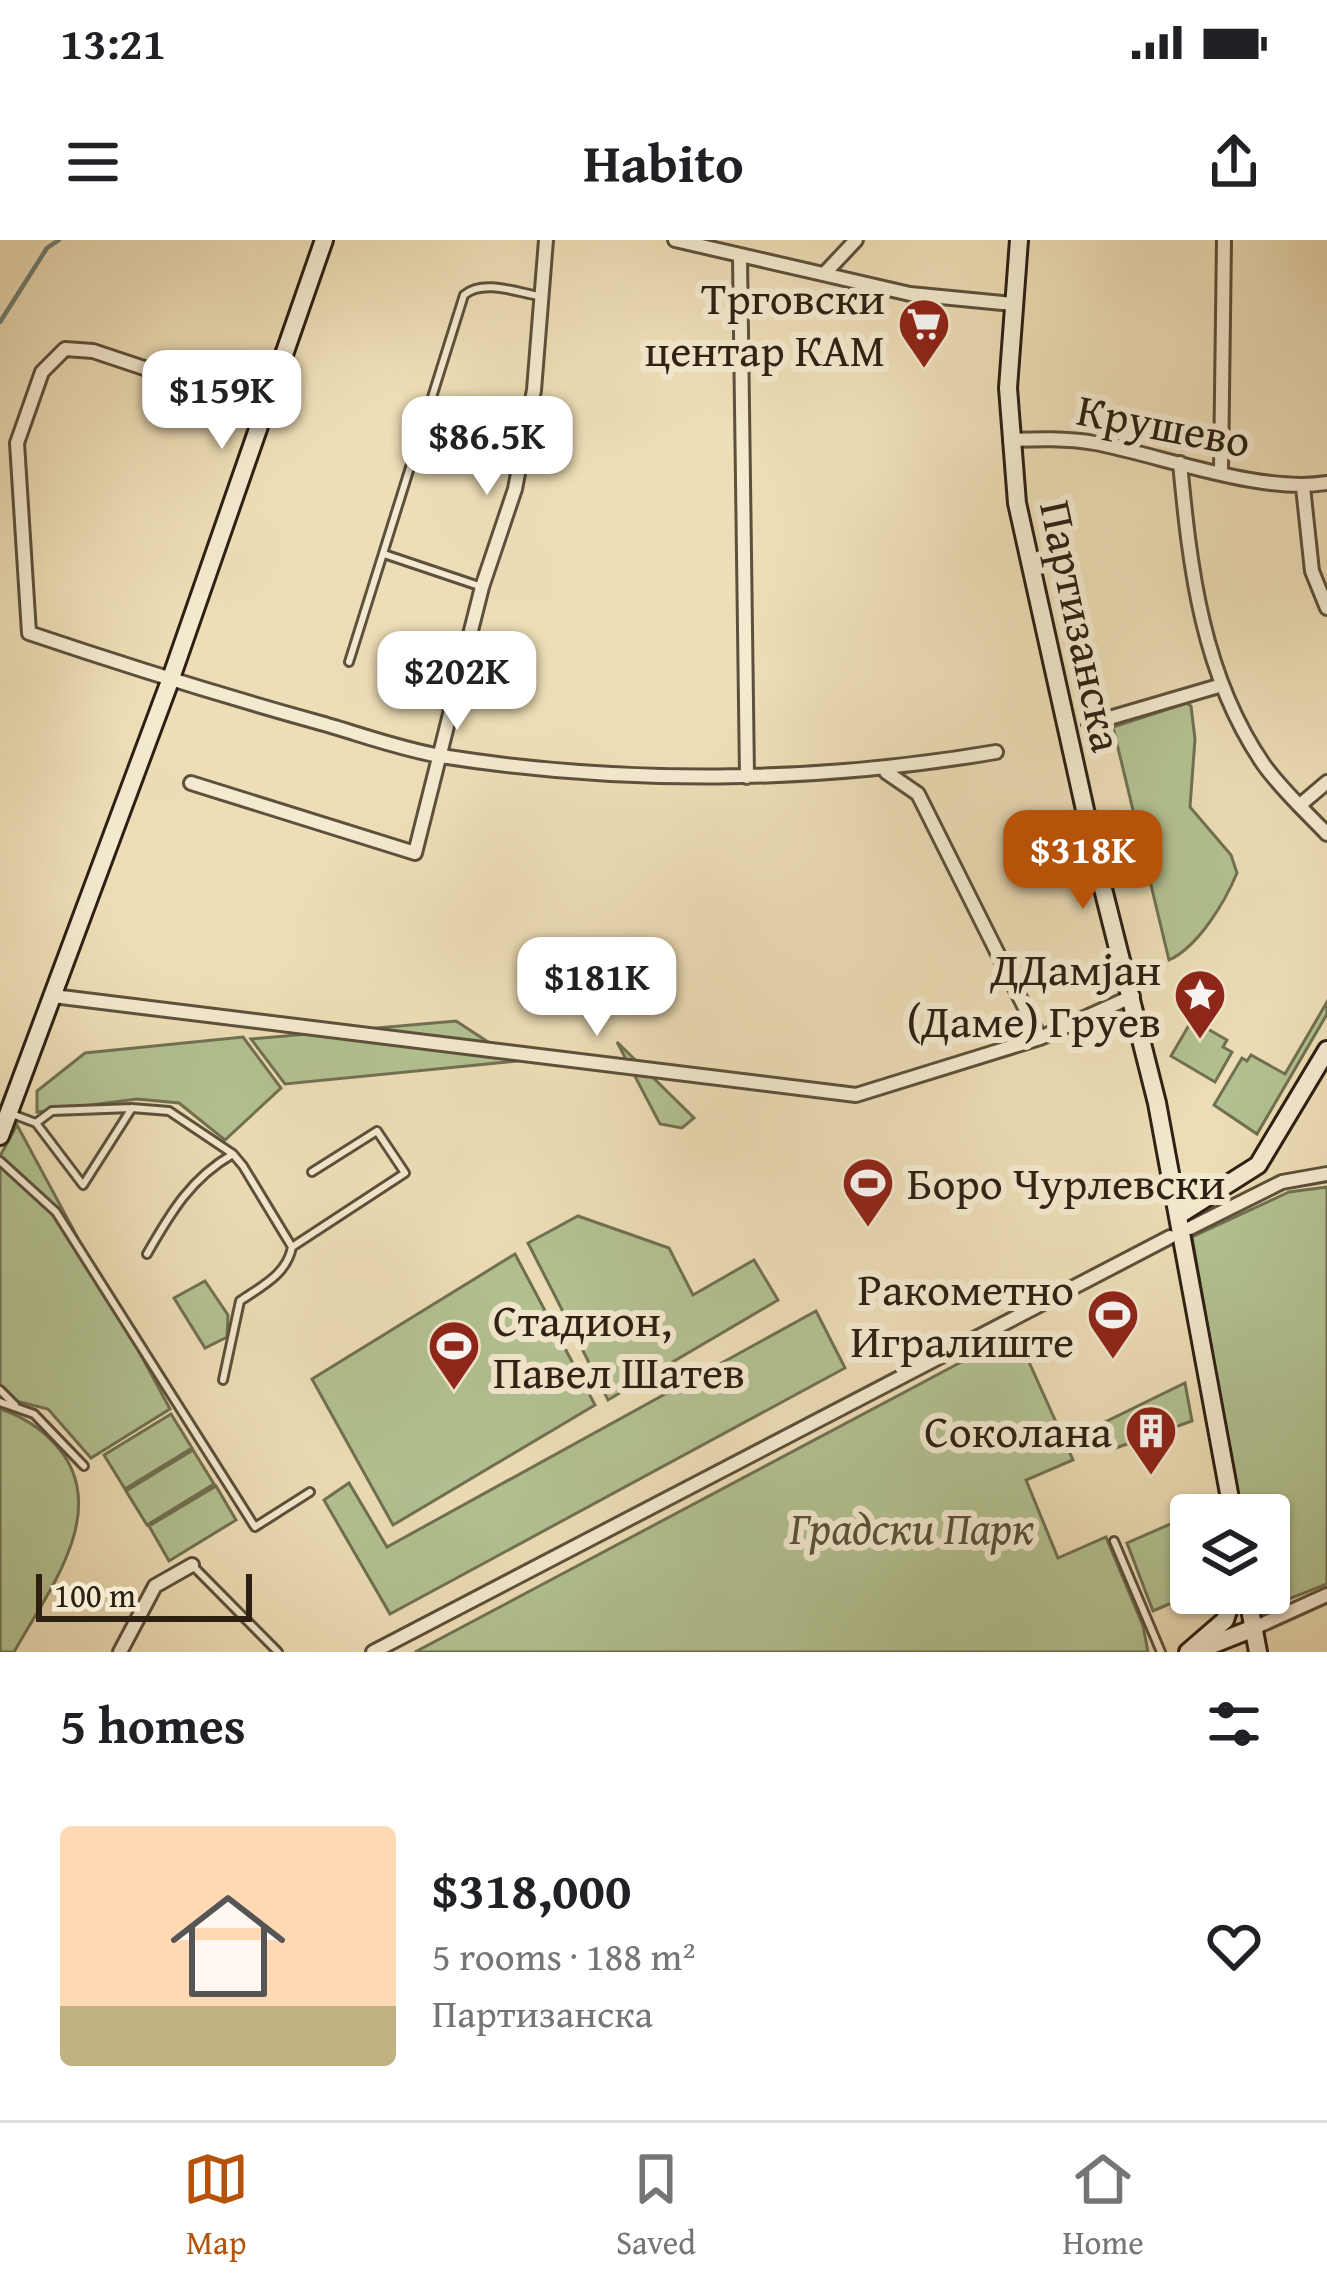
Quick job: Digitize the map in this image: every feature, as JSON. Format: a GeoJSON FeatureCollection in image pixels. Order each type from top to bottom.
{"type":"FeatureCollection","features":[{"type":"Feature","properties":{"kind":"street"},"geometry":{"type":"LineString","coordinates":[[0,1136],[170,681],[324,240]]}},
{"type":"Feature","properties":{"kind":"street"},"geometry":{"type":"LineString","coordinates":[[191,783],[415,854],[482,587],[514,489],[534,390],[546,240]]}},
{"type":"Feature","properties":{"kind":"street"},"geometry":{"type":"LineString","coordinates":[[675,240],[910,294],[1012,304]]}},
{"type":"Feature","properties":{"kind":"street"},"geometry":{"type":"LineString","coordinates":[[825,273],[856,240]]}},
{"type":"Feature","properties":{"kind":"street","name":"Партизанска"},"geometry":{"type":"LineString","coordinates":[[1019,240],[1012,304],[1010,440],[1031,577],[1184,1221],[1230,1494]]}},
{"type":"Feature","properties":{"kind":"street"},"geometry":{"type":"LineString","coordinates":[[1221,471],[1224,240]]}},
{"type":"Feature","properties":{"kind":"street"},"geometry":{"type":"LineString","coordinates":[[740,258],[747,777]]}},
{"type":"Feature","properties":{"kind":"street"},"geometry":{"type":"LineString","coordinates":[[264,408],[75,347],[65,349],[42,372],[17,443],[28,633],[170,681],[437,755],[562,769],[747,777],[880,770],[996,752]]}},
{"type":"Feature","properties":{"kind":"street","name":"Крушево"},"geometry":{"type":"LineString","coordinates":[[1010,440],[1078,440],[1304,487],[1327,483]]}},
{"type":"Feature","properties":{"kind":"street"},"geometry":{"type":"LineString","coordinates":[[1180,463],[1193,584],[1222,686],[1266,767],[1327,834]]}},
{"type":"Feature","properties":{"kind":"street","name":"Крушево"},"geometry":{"type":"LineString","coordinates":[[1304,487],[1312,571],[1327,608]]}},
{"type":"Feature","properties":{"kind":"street"},"geometry":{"type":"LineString","coordinates":[[1089,724],[1222,686]]}},
{"type":"Feature","properties":{"kind":"street"},"geometry":{"type":"LineString","coordinates":[[880,770],[918,794],[1040,1038]]}},
{"type":"Feature","properties":{"kind":"street"},"geometry":{"type":"LineString","coordinates":[[1300,806],[1327,782]]}},
{"type":"Feature","properties":{"kind":"street"},"geometry":{"type":"LineString","coordinates":[[53,996],[856,1095],[1040,1038],[1132,996]]}},
{"type":"Feature","properties":{"kind":"street"},"geometry":{"type":"LineString","coordinates":[[1184,1221],[1258,1165],[1326,1053]]}},
{"type":"Feature","properties":{"kind":"street"},"geometry":{"type":"LineString","coordinates":[[1184,1221],[1282,1182],[1327,1174]]}},
{"type":"Feature","properties":{"kind":"street"},"geometry":{"type":"LineString","coordinates":[[373,1652],[1170,1237]]}},
{"type":"Feature","properties":{"kind":"street"},"geometry":{"type":"LineString","coordinates":[[120,1652],[155,1586],[192,1565]]}},
{"type":"Feature","properties":{"kind":"street"},"geometry":{"type":"LineString","coordinates":[[1191,1652],[1327,1595]]}},
{"type":"Feature","properties":{"kind":"street"},"geometry":{"type":"LineString","coordinates":[[1191,1652],[1227,1614]]}},
{"type":"Feature","properties":{"kind":"street"},"geometry":{"type":"LineString","coordinates":[[1251,1614],[1258,1652]]}},
{"type":"Feature","properties":{"kind":"lane"},"geometry":{"type":"LineString","coordinates":[[349,662],[464,295],[472,287],[484,286],[543,297]]}},
{"type":"Feature","properties":{"kind":"lane"},"geometry":{"type":"LineString","coordinates":[[384,554],[482,587]]}},
{"type":"Feature","properties":{"kind":"lane"},"geometry":{"type":"LineString","coordinates":[[10,1113],[36,1123],[83,1185],[132,1108]]}},
{"type":"Feature","properties":{"kind":"lane"},"geometry":{"type":"LineString","coordinates":[[36,1123],[52,1111],[169,1111],[233,1154],[292,1246],[289,1261],[273,1279],[240,1301],[224,1380]]}},
{"type":"Feature","properties":{"kind":"lane"},"geometry":{"type":"LineString","coordinates":[[292,1246],[405,1174],[377,1131],[312,1172]]}},
{"type":"Feature","properties":{"kind":"lane"},"geometry":{"type":"LineString","coordinates":[[147,1254],[178,1199],[212,1166],[233,1154]]}},
{"type":"Feature","properties":{"kind":"lane"},"geometry":{"type":"LineString","coordinates":[[0,1161],[56,1212],[255,1526],[310,1492]]}},
{"type":"Feature","properties":{"kind":"lane"},"geometry":{"type":"LineString","coordinates":[[0,1390],[18,1408]]}},
{"type":"Feature","properties":{"kind":"lane"},"geometry":{"type":"LineString","coordinates":[[0,1402],[34,1414],[84,1466]]}},
{"type":"Feature","properties":{"kind":"lane"},"geometry":{"type":"LineString","coordinates":[[1114,1541],[1161,1652]]}},
{"type":"Feature","properties":{"kind":"lane"},"geometry":{"type":"LineString","coordinates":[[192,1565],[278,1652]]}},
{"type":"Feature","properties":{"kind":"green space"},"geometry":{"type":"Polygon","coordinates":[[[1187,703],[1195,739],[1190,807],[1231,855],[1237,873],[1200,934],[1169,960],[1113,727],[1187,703]]]}},
{"type":"Feature","properties":{"kind":"green space"},"geometry":{"type":"Polygon","coordinates":[[[1327,1002],[1327,1014],[1257,1134],[1214,1105],[1242,1058],[1247,1061],[1251,1055],[1285,1074],[1327,1002]]]}},
{"type":"Feature","properties":{"kind":"green space"},"geometry":{"type":"Polygon","coordinates":[[[1192,1020],[1227,1040],[1223,1047],[1232,1052],[1215,1082],[1171,1056],[1192,1020]]]}},
{"type":"Feature","properties":{"kind":"green space"},"geometry":{"type":"Polygon","coordinates":[[[456,1021],[517,1061],[285,1084],[251,1039],[456,1021]]]}},
{"type":"Feature","properties":{"kind":"green space"},"geometry":{"type":"Polygon","coordinates":[[[243,1037],[281,1088],[225,1140],[179,1103],[137,1099],[37,1112],[37,1091],[85,1053],[243,1037]]]}},
{"type":"Feature","properties":{"kind":"green space"},"geometry":{"type":"Polygon","coordinates":[[[617,1042],[694,1118],[682,1128],[660,1124],[617,1042]]]}},
{"type":"Feature","properties":{"kind":"green space"},"geometry":{"type":"Polygon","coordinates":[[[17,1125],[170,1409],[91,1458],[48,1409],[0,1397],[0,1156],[17,1125]]]}},
{"type":"Feature","properties":{"kind":"green space"},"geometry":{"type":"Polygon","coordinates":[[[1327,1187],[1327,1584],[1290,1599],[1290,1494],[1236,1494],[1192,1237],[1289,1192],[1327,1187]]]}},
{"type":"Feature","properties":{"kind":"green space"},"geometry":{"type":"Polygon","coordinates":[[[578,1216],[669,1248],[693,1295],[754,1260],[778,1300],[608,1400],[528,1243],[578,1216]]]}},
{"type":"Feature","properties":{"kind":"green space","name":"Стадион, Павел Шатев"},"geometry":{"type":"Polygon","coordinates":[[[515,1254],[595,1405],[393,1525],[312,1379],[515,1254]]]}},
{"type":"Feature","properties":{"kind":"green space"},"geometry":{"type":"Polygon","coordinates":[[[205,1281],[228,1315],[227,1337],[205,1348],[174,1298],[205,1281]]]}},
{"type":"Feature","properties":{"kind":"green space"},"geometry":{"type":"Polygon","coordinates":[[[816,1311],[845,1368],[390,1614],[324,1500],[349,1483],[387,1547],[816,1311]]]}},
{"type":"Feature","properties":{"kind":"green space","name":"Градски Парк"},"geometry":{"type":"Polygon","coordinates":[[[1016,1333],[1073,1460],[1026,1480],[1058,1558],[1106,1537],[1143,1626],[1148,1652],[415,1652],[1016,1333]]]}},
{"type":"Feature","properties":{"kind":"green space"},"geometry":{"type":"Polygon","coordinates":[[[1185,1383],[1192,1421],[1110,1450],[1099,1425],[1185,1383]]]}},
{"type":"Feature","properties":{"kind":"green space"},"geometry":{"type":"Polygon","coordinates":[[[0,1409],[29,1423],[54,1443],[71,1468],[78,1494],[70,1549],[14,1652],[0,1652],[0,1409]]]}},
{"type":"Feature","properties":{"kind":"green space"},"geometry":{"type":"Polygon","coordinates":[[[171,1414],[192,1448],[125,1489],[104,1455],[171,1414]]]}},
{"type":"Feature","properties":{"kind":"green space"},"geometry":{"type":"Polygon","coordinates":[[[193,1450],[214,1484],[147,1525],[126,1491],[193,1450]]]}},
{"type":"Feature","properties":{"kind":"green space"},"geometry":{"type":"Polygon","coordinates":[[[216,1486],[236,1520],[169,1561],[149,1526],[216,1486]]]}},
{"type":"Feature","properties":{"kind":"green space"},"geometry":{"type":"Polygon","coordinates":[[[1170,1524],[1170,1604],[1153,1611],[1127,1543],[1170,1524]]]}},
{"type":"Feature","properties":{"kind":"waterway"},"geometry":{"type":"LineString","coordinates":[[0,322],[47,248],[59,240]]}},
{"type":"Feature","properties":{"kind":"place","name":"Трговски центар КАМ"},"geometry":{"type":"Point","coordinates":[924,370]}},
{"type":"Feature","properties":{"kind":"place","name":"ДДамјан (Даме) Груев"},"geometry":{"type":"Point","coordinates":[1200,1041]}},
{"type":"Feature","properties":{"kind":"place","name":"Боро Чурлевски"},"geometry":{"type":"Point","coordinates":[868,1229]}},
{"type":"Feature","properties":{"kind":"place","name":"Ракометно Игралиште"},"geometry":{"type":"Point","coordinates":[1113,1361]}},
{"type":"Feature","properties":{"kind":"place","name":"Стадион, Павел Шатев"},"geometry":{"type":"Point","coordinates":[454,1392]}},
{"type":"Feature","properties":{"kind":"place","name":"Соколана"},"geometry":{"type":"Point","coordinates":[1151,1477]}}]}
